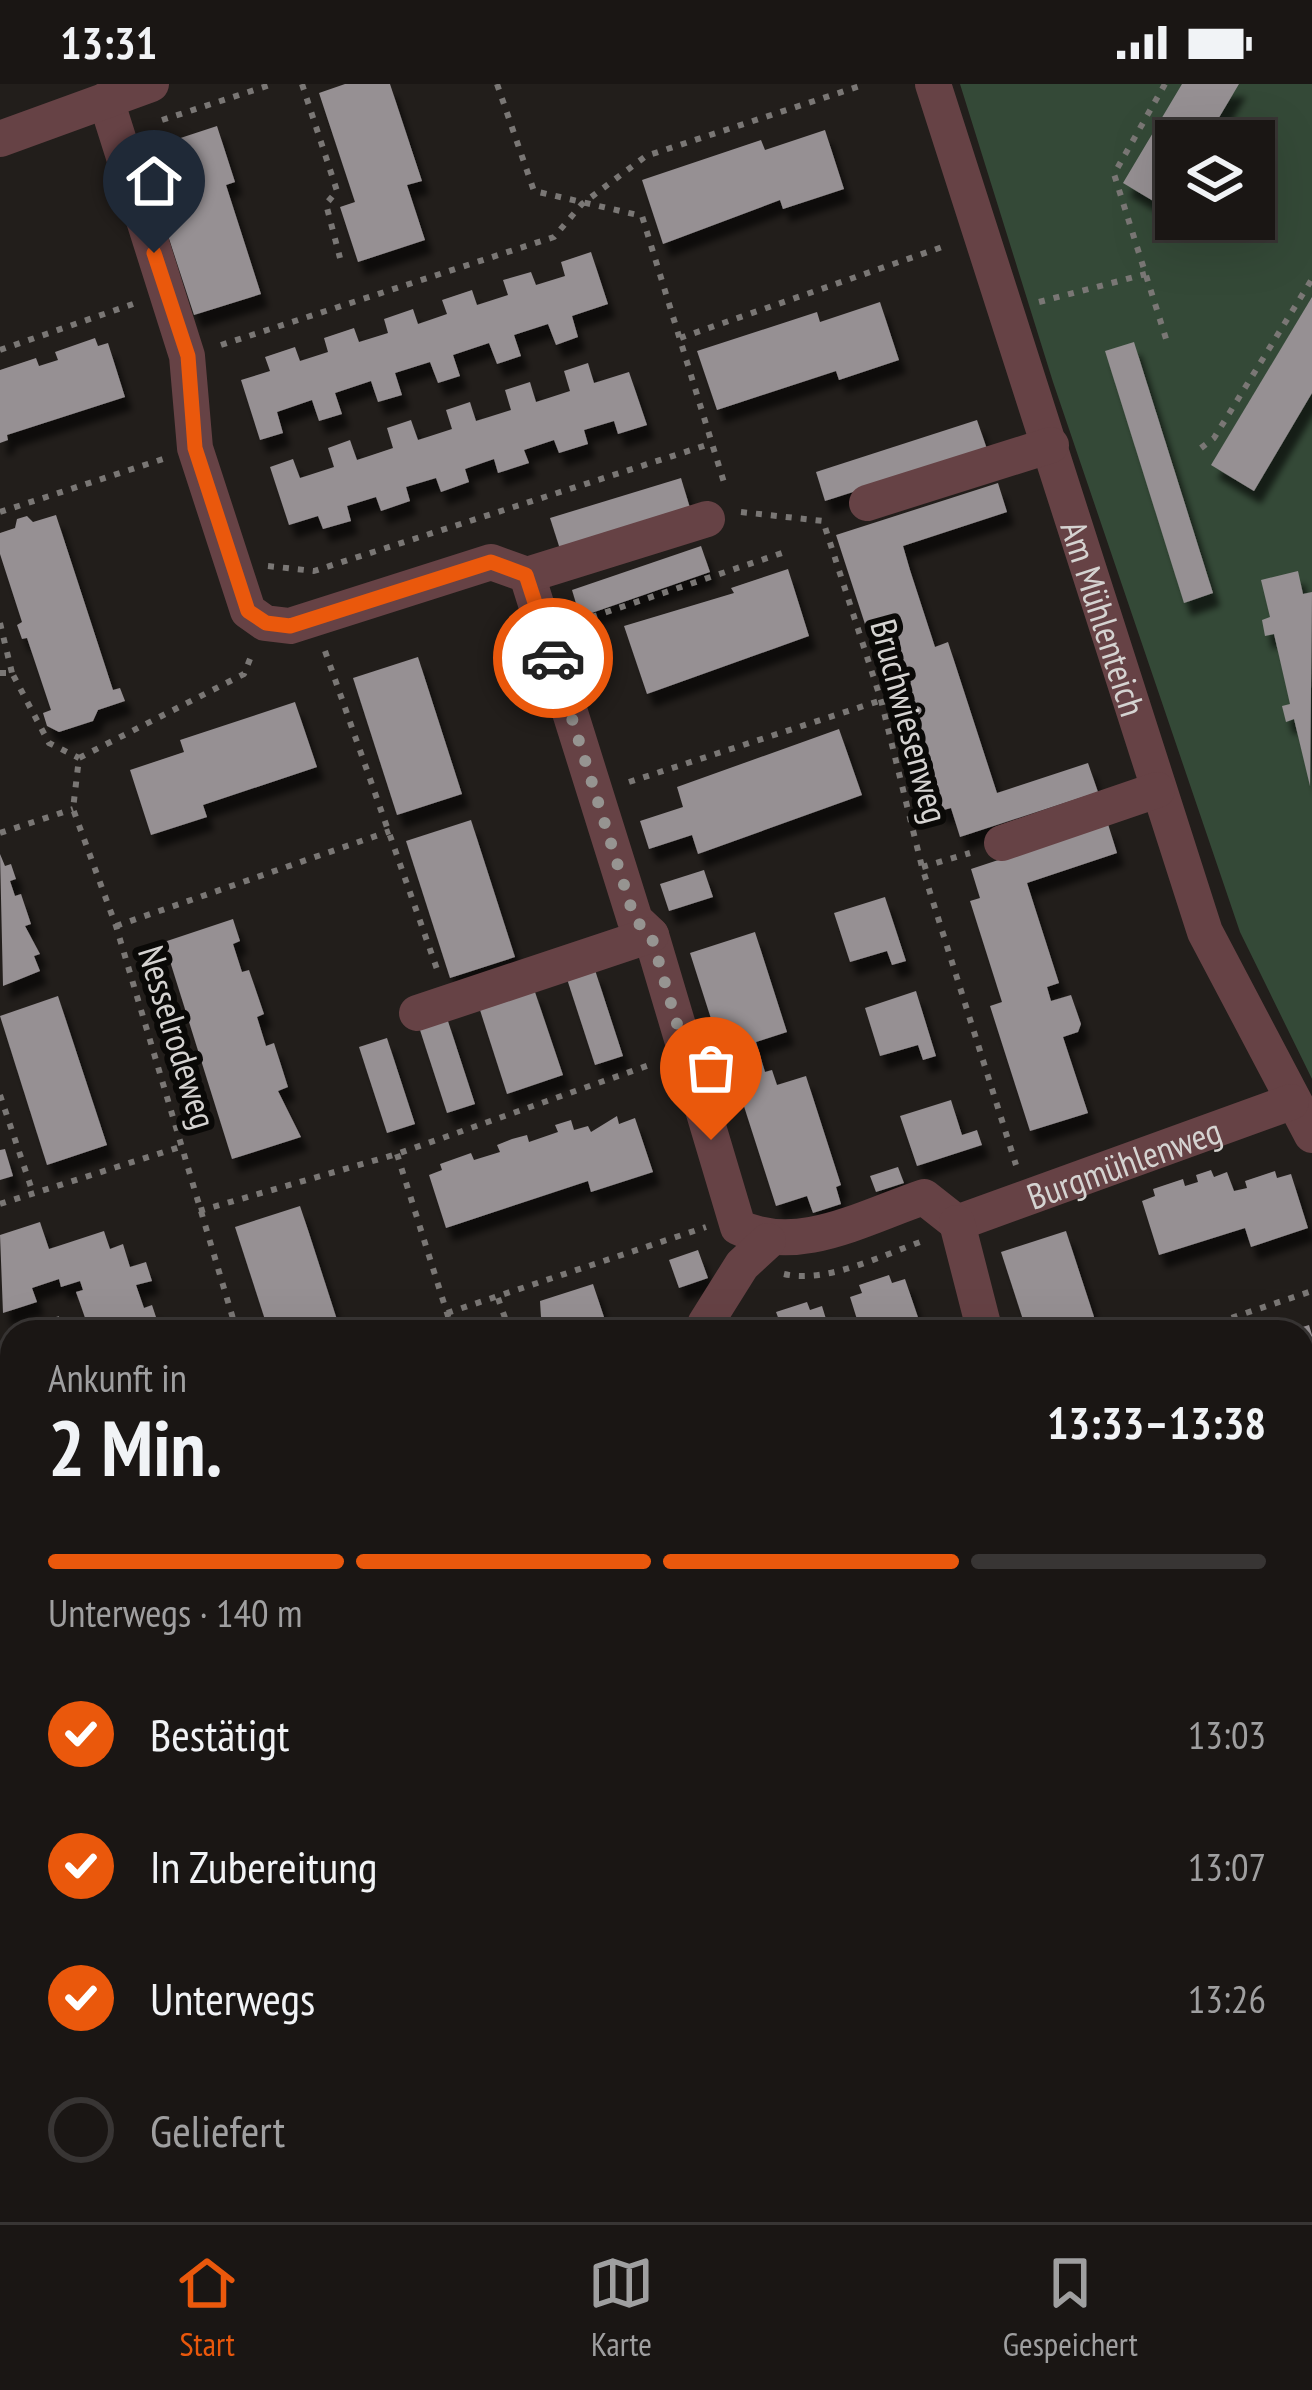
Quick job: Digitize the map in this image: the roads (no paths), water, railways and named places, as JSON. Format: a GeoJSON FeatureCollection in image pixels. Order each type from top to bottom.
{"type":"FeatureCollection","features":[{"type":"Feature","properties":{"kind":"street"},"geometry":{"type":"LineString","coordinates":[[0,139],[151,84]]}},
{"type":"Feature","properties":{"kind":"street","name":"Am Mühlenteich"},"geometry":{"type":"LineString","coordinates":[[933,84],[1205,932],[1312,1136]]}},
{"type":"Feature","properties":{"kind":"street"},"geometry":{"type":"LineString","coordinates":[[106,100],[188,356],[195,448],[248,611],[266,623],[290,626],[491,562],[526,575],[707,520]]}},
{"type":"Feature","properties":{"kind":"street"},"geometry":{"type":"LineString","coordinates":[[867,503],[1051,445]]}},
{"type":"Feature","properties":{"kind":"street"},"geometry":{"type":"LineString","coordinates":[[526,575],[635,920],[651,935],[738,1227],[768,1241],[798,1239],[924,1197],[957,1222],[983,1320]]}},
{"type":"Feature","properties":{"kind":"street"},"geometry":{"type":"LineString","coordinates":[[1002,843],[1157,790]]}},
{"type":"Feature","properties":{"kind":"street"},"geometry":{"type":"LineString","coordinates":[[432,1007],[651,935]]}},
{"type":"Feature","properties":{"kind":"street","name":"Burgmühlenweg"},"geometry":{"type":"LineString","coordinates":[[957,1222],[1291,1102]]}},
{"type":"Feature","properties":{"kind":"street"},"geometry":{"type":"LineString","coordinates":[[708,1320],[742,1265],[768,1241]]}}]}
